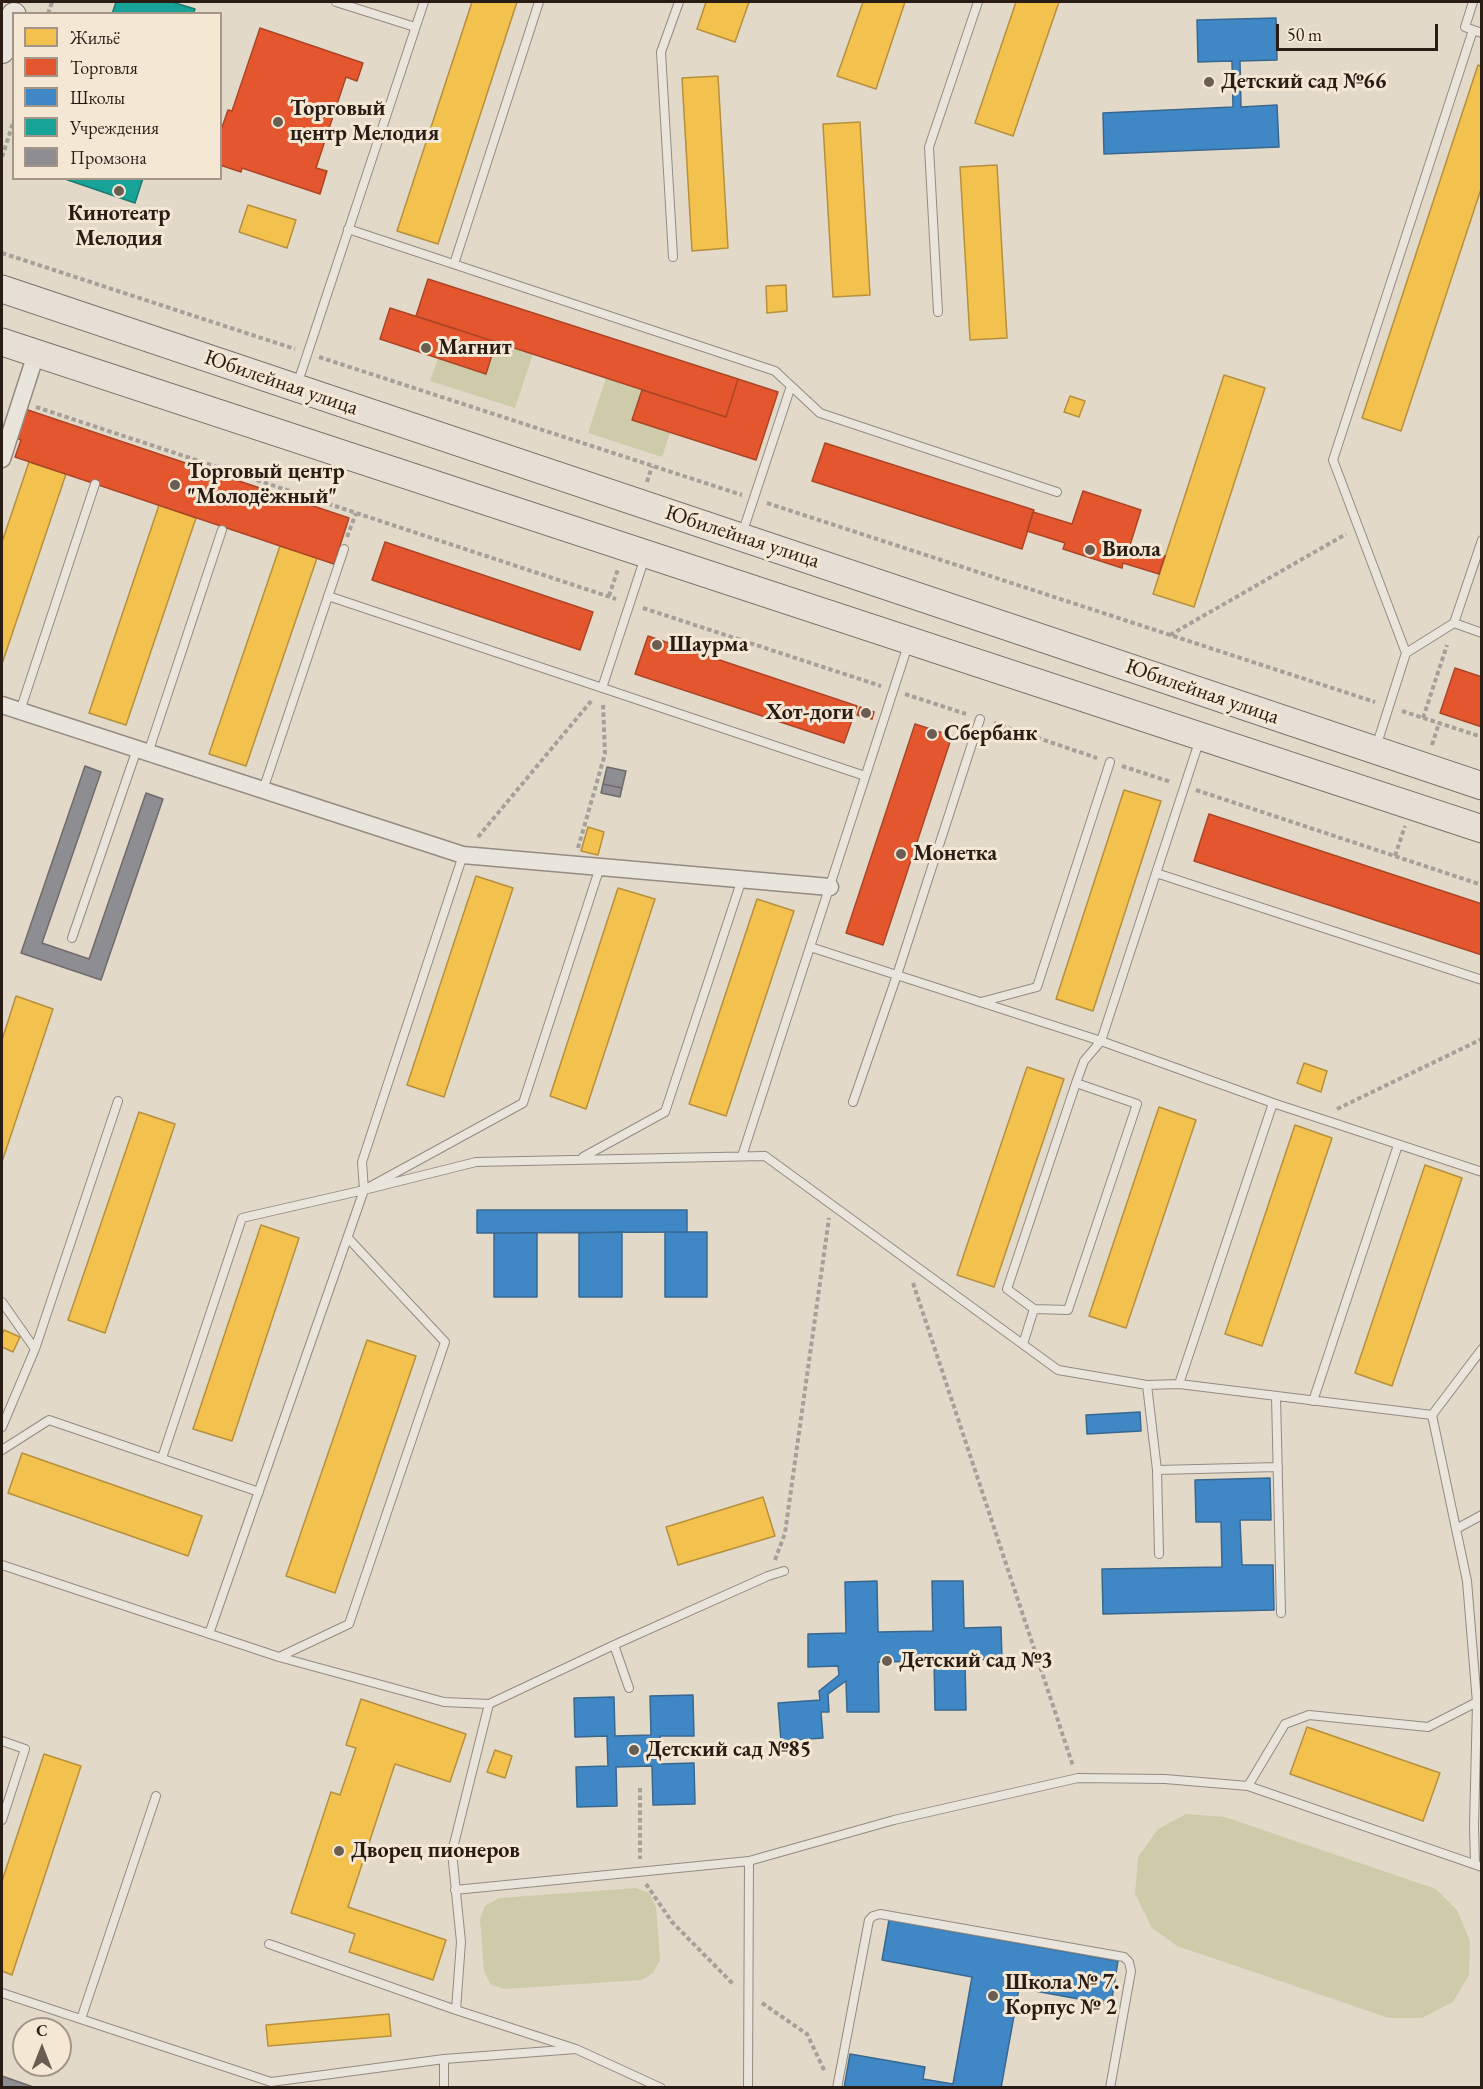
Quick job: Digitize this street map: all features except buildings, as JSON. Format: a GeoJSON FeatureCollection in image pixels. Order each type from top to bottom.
{"type":"FeatureCollection","features":[{"type":"Feature","properties":{"kind":"main road"},"geometry":{"type":"LineString","coordinates":[[2,51],[12,20]]}},
{"type":"Feature","properties":{"kind":"main road","name":"Юбилейная улица"},"geometry":{"type":"LineString","coordinates":[[2,289],[1482,786]]}},
{"type":"Feature","properties":{"kind":"main road","name":"Юбилейная улица"},"geometry":{"type":"LineString","coordinates":[[2,342],[1482,829]]}},
{"type":"Feature","properties":{"kind":"street"},"geometry":{"type":"LineString","coordinates":[[2,459],[36,354]]}},
{"type":"Feature","properties":{"kind":"street"},"geometry":{"type":"LineString","coordinates":[[2,705],[463,855],[830,887]]}},
{"type":"Feature","properties":{"kind":"lane"},"geometry":{"type":"LineString","coordinates":[[336,2],[415,27]]}},
{"type":"Feature","properties":{"kind":"lane"},"geometry":{"type":"LineString","coordinates":[[297,388],[424,2]]}},
{"type":"Feature","properties":{"kind":"lane"},"geometry":{"type":"LineString","coordinates":[[454,264],[539,2]]}},
{"type":"Feature","properties":{"kind":"lane"},"geometry":{"type":"LineString","coordinates":[[673,257],[661,52],[679,2]]}},
{"type":"Feature","properties":{"kind":"lane"},"geometry":{"type":"LineString","coordinates":[[938,312],[929,147],[978,2]]}},
{"type":"Feature","properties":{"kind":"lane"},"geometry":{"type":"LineString","coordinates":[[1375,750],[1406,653],[1333,460],[1478,32],[1465,27],[1473,2]]}},
{"type":"Feature","properties":{"kind":"lane"},"geometry":{"type":"LineString","coordinates":[[348,229],[774,371],[820,413],[1058,492]]}},
{"type":"Feature","properties":{"kind":"lane"},"geometry":{"type":"LineString","coordinates":[[741,537],[791,386]]}},
{"type":"Feature","properties":{"kind":"lane"},"geometry":{"type":"LineString","coordinates":[[20,711],[95,484]]}},
{"type":"Feature","properties":{"kind":"lane"},"geometry":{"type":"LineString","coordinates":[[72,938],[222,530]]}},
{"type":"Feature","properties":{"kind":"lane"},"geometry":{"type":"LineString","coordinates":[[1406,653],[1454,623],[1482,540]]}},
{"type":"Feature","properties":{"kind":"lane"},"geometry":{"type":"LineString","coordinates":[[263,790],[344,549]]}},
{"type":"Feature","properties":{"kind":"lane"},"geometry":{"type":"LineString","coordinates":[[602,688],[646,554]]}},
{"type":"Feature","properties":{"kind":"lane"},"geometry":{"type":"LineString","coordinates":[[328,596],[865,776]]}},
{"type":"Feature","properties":{"kind":"lane"},"geometry":{"type":"LineString","coordinates":[[1454,623],[1482,633]]}},
{"type":"Feature","properties":{"kind":"lane"},"geometry":{"type":"LineString","coordinates":[[742,1156],[910,641]]}},
{"type":"Feature","properties":{"kind":"lane"},"geometry":{"type":"LineString","coordinates":[[853,1102],[980,719]]}},
{"type":"Feature","properties":{"kind":"lane"},"geometry":{"type":"LineString","coordinates":[[1076,1083],[1137,1104],[1068,1310],[1034,1309],[1007,1289],[1076,1083],[1084,1061],[1101,1041],[1201,736]]}},
{"type":"Feature","properties":{"kind":"lane"},"geometry":{"type":"LineString","coordinates":[[980,1002],[1037,987],[1110,762]]}},
{"type":"Feature","properties":{"kind":"lane"},"geometry":{"type":"LineString","coordinates":[[209,1634],[364,1190],[362,1162],[463,855]]}},
{"type":"Feature","properties":{"kind":"lane"},"geometry":{"type":"LineString","coordinates":[[364,1190],[523,1103],[600,867]]}},
{"type":"Feature","properties":{"kind":"lane"},"geometry":{"type":"LineString","coordinates":[[1156,873],[1482,980]]}},
{"type":"Feature","properties":{"kind":"lane"},"geometry":{"type":"LineString","coordinates":[[580,1158],[665,1112],[742,879]]}},
{"type":"Feature","properties":{"kind":"lane"},"geometry":{"type":"LineString","coordinates":[[810,947],[1101,1041],[1274,1103],[1482,1172]]}},
{"type":"Feature","properties":{"kind":"lane"},"geometry":{"type":"LineString","coordinates":[[2,1427],[35,1349],[118,1101]]}},
{"type":"Feature","properties":{"kind":"lane"},"geometry":{"type":"LineString","coordinates":[[1179,1384],[1274,1103]]}},
{"type":"Feature","properties":{"kind":"lane"},"geometry":{"type":"LineString","coordinates":[[1313,1401],[1398,1145]]}},
{"type":"Feature","properties":{"kind":"lane"},"geometry":{"type":"LineString","coordinates":[[162,1458],[242,1218],[476,1162],[580,1158],[765,1156],[1058,1370],[1147,1385],[1179,1384],[1432,1415]]}},
{"type":"Feature","properties":{"kind":"lane"},"geometry":{"type":"LineString","coordinates":[[279,1657],[349,1624],[445,1342],[348,1238]]}},
{"type":"Feature","properties":{"kind":"lane"},"geometry":{"type":"LineString","coordinates":[[2,1302],[35,1349]]}},
{"type":"Feature","properties":{"kind":"lane"},"geometry":{"type":"LineString","coordinates":[[1023,1344],[1034,1309]]}},
{"type":"Feature","properties":{"kind":"lane"},"geometry":{"type":"LineString","coordinates":[[455,1890],[749,1861],[894,1820],[1077,1778],[1165,1779],[1248,1786],[1478,1865],[1479,1701],[1467,1581],[1432,1415],[1482,1349]]}},
{"type":"Feature","properties":{"kind":"lane"},"geometry":{"type":"LineString","coordinates":[[1147,1385],[1157,1470],[1159,1554]]}},
{"type":"Feature","properties":{"kind":"lane"},"geometry":{"type":"LineString","coordinates":[[1276,1396],[1281,1613]]}},
{"type":"Feature","properties":{"kind":"lane"},"geometry":{"type":"LineString","coordinates":[[2,1450],[49,1420],[259,1492]]}},
{"type":"Feature","properties":{"kind":"lane"},"geometry":{"type":"LineString","coordinates":[[1157,1470],[1278,1467]]}},
{"type":"Feature","properties":{"kind":"lane"},"geometry":{"type":"LineString","coordinates":[[1456,1529],[1482,1515]]}},
{"type":"Feature","properties":{"kind":"lane"},"geometry":{"type":"LineString","coordinates":[[2,1565],[279,1657],[444,1702],[489,1704],[614,1645],[768,1576],[784,1571]]}},
{"type":"Feature","properties":{"kind":"lane"},"geometry":{"type":"LineString","coordinates":[[614,1645],[629,1688]]}},
{"type":"Feature","properties":{"kind":"lane"},"geometry":{"type":"LineString","coordinates":[[1248,1786],[1285,1724],[1309,1715],[1428,1727],[1479,1701]]}},
{"type":"Feature","properties":{"kind":"lane"},"geometry":{"type":"LineString","coordinates":[[456,2010],[461,1942],[452,1852],[489,1704]]}},
{"type":"Feature","properties":{"kind":"lane"},"geometry":{"type":"LineString","coordinates":[[2,1741],[25,1749],[2,1820]]}},
{"type":"Feature","properties":{"kind":"lane"},"geometry":{"type":"LineString","coordinates":[[81,2019],[156,1796]]}},
{"type":"Feature","properties":{"kind":"lane"},"geometry":{"type":"LineString","coordinates":[[748,2088],[749,1861]]}},
{"type":"Feature","properties":{"kind":"lane"},"geometry":{"type":"LineString","coordinates":[[837,2088],[869,1920],[880,1914],[1124,1958],[1129,1962],[1131,1971],[1110,2088]]}},
{"type":"Feature","properties":{"kind":"lane"},"geometry":{"type":"LineString","coordinates":[[269,1944],[456,2010],[576,2049],[661,2088]]}},
{"type":"Feature","properties":{"kind":"lane"},"geometry":{"type":"LineString","coordinates":[[2,1993],[271,2085],[444,2059],[576,2049]]}},
{"type":"Feature","properties":{"kind":"lane"},"geometry":{"type":"LineString","coordinates":[[444,2059],[444,2088]]}},
{"type":"Feature","properties":{"kind":"path"},"geometry":{"type":"LineString","coordinates":[[2,157],[12,126]]}},
{"type":"Feature","properties":{"kind":"path"},"geometry":{"type":"LineString","coordinates":[[20,402],[1482,885]]}},
{"type":"Feature","properties":{"kind":"path"},"geometry":{"type":"LineString","coordinates":[[344,549],[356,513]]}},
{"type":"Feature","properties":{"kind":"path"},"geometry":{"type":"LineString","coordinates":[[1169,635],[1358,527]]}},
{"type":"Feature","properties":{"kind":"path"},"geometry":{"type":"LineString","coordinates":[[1423,718],[1454,623]]}},
{"type":"Feature","properties":{"kind":"path"},"geometry":{"type":"LineString","coordinates":[[463,855],[602,688]]}},
{"type":"Feature","properties":{"kind":"path"},"geometry":{"type":"LineString","coordinates":[[574,865],[605,753],[602,688]]}},
{"type":"Feature","properties":{"kind":"path"},"geometry":{"type":"LineString","coordinates":[[1318,1118],[1482,1039]]}},
{"type":"Feature","properties":{"kind":"path"},"geometry":{"type":"LineString","coordinates":[[768,1576],[785,1533],[831,1203]]}},
{"type":"Feature","properties":{"kind":"path"},"geometry":{"type":"LineString","coordinates":[[905,1257],[1077,1778]]}},
{"type":"Feature","properties":{"kind":"path"},"geometry":{"type":"LineString","coordinates":[[640,1788],[641,1872]]}},
{"type":"Feature","properties":{"kind":"shaded area"},"geometry":{"type":"Polygon","coordinates":[[[496,342],[533,354],[515,408],[430,381],[438,358],[486,374],[496,342]]]}},
{"type":"Feature","properties":{"kind":"shaded area"},"geometry":{"type":"Polygon","coordinates":[[[606,378],[642,390],[633,420],[670,433],[662,457],[588,433],[606,378]]]}},
{"type":"Feature","properties":{"kind":"shaded area"},"geometry":{"type":"Polygon","coordinates":[[[1186,1814],[1225,1817],[1436,1889],[1457,1910],[1470,1941],[1469,1975],[1453,2002],[1422,2018],[1389,2018],[1177,1946],[1152,1928],[1135,1894],[1138,1857],[1158,1829],[1186,1814]]]}},
{"type":"Feature","properties":{"kind":"shaded area"},"geometry":{"type":"Polygon","coordinates":[[[636,1888],[649,1893],[656,1907],[660,1960],[653,1973],[642,1980],[505,1989],[491,1985],[484,1971],[480,1919],[485,1906],[499,1898],[636,1888]]]}},
{"type":"Feature","properties":{"kind":"place","name":"Детский сад №66"},"geometry":{"type":"Point","coordinates":[1209,82]}},
{"type":"Feature","properties":{"kind":"place","name":"Торговый центр Мелодия"},"geometry":{"type":"Point","coordinates":[278,122]}},
{"type":"Feature","properties":{"kind":"place","name":"Кинотеатр Мелодия"},"geometry":{"type":"Point","coordinates":[119,191]}},
{"type":"Feature","properties":{"kind":"place","name":"Магнит"},"geometry":{"type":"Point","coordinates":[426,348]}},
{"type":"Feature","properties":{"kind":"place","name":"Торговый центр \"Молодёжный\""},"geometry":{"type":"Point","coordinates":[175,485]}},
{"type":"Feature","properties":{"kind":"place","name":"Виола"},"geometry":{"type":"Point","coordinates":[1090,550]}},
{"type":"Feature","properties":{"kind":"place","name":"Шаурма"},"geometry":{"type":"Point","coordinates":[657,645]}},
{"type":"Feature","properties":{"kind":"place","name":"Хот-доги"},"geometry":{"type":"Point","coordinates":[866,713]}},
{"type":"Feature","properties":{"kind":"place","name":"Сбербанк"},"geometry":{"type":"Point","coordinates":[932,734]}},
{"type":"Feature","properties":{"kind":"place","name":"Монетка"},"geometry":{"type":"Point","coordinates":[901,854]}},
{"type":"Feature","properties":{"kind":"place","name":"Детский сад №3"},"geometry":{"type":"Point","coordinates":[887,1661]}},
{"type":"Feature","properties":{"kind":"place","name":"Детский сад №85"},"geometry":{"type":"Point","coordinates":[634,1750]}},
{"type":"Feature","properties":{"kind":"place","name":"Дворец пионеров"},"geometry":{"type":"Point","coordinates":[339,1851]}},
{"type":"Feature","properties":{"kind":"place","name":"Школа № 7. Корпус № 2"},"geometry":{"type":"Point","coordinates":[993,1996]}}]}
